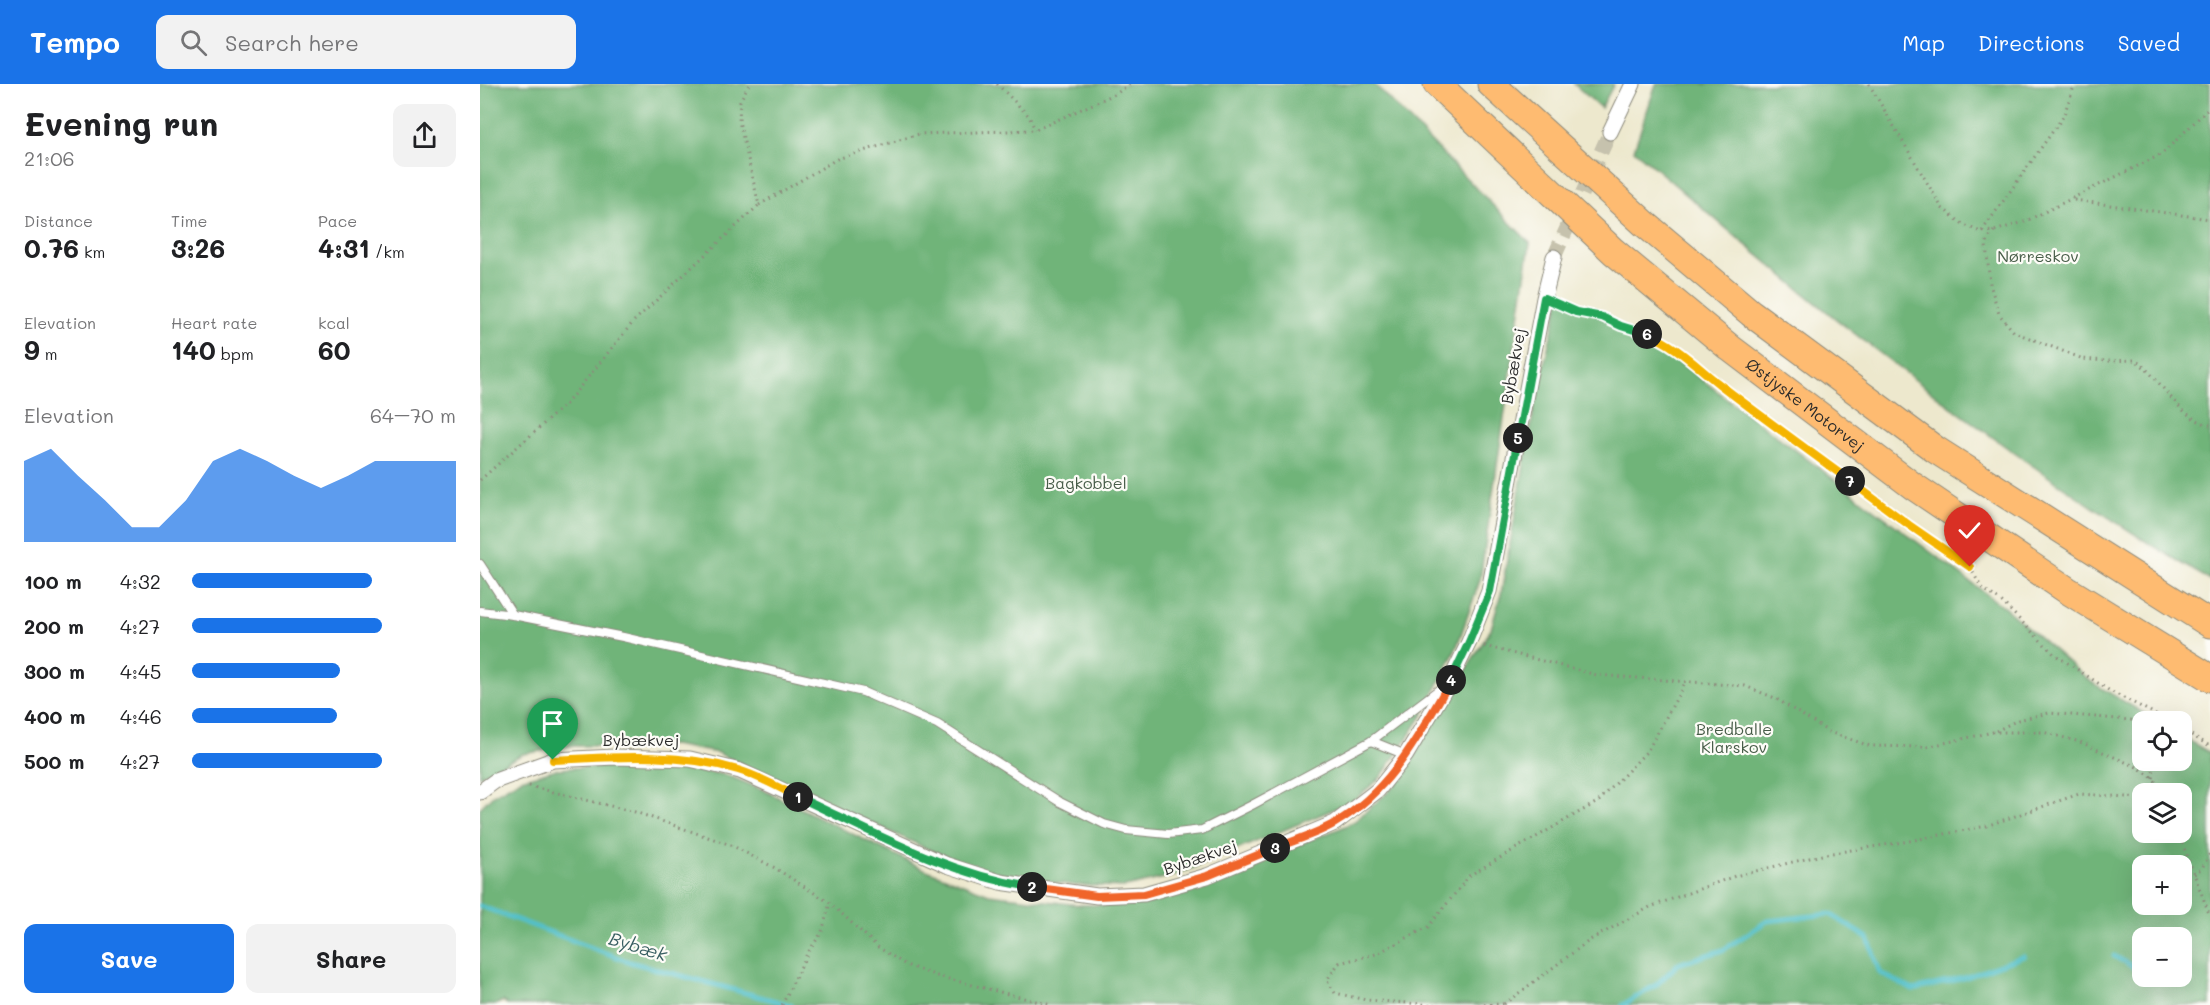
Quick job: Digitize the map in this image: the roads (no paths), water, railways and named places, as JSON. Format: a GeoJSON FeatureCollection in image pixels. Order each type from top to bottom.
{"type":"FeatureCollection","features":[{"type":"Feature","properties":{"kind":"highway","name":"Østjyske Motorvej"},"geometry":{"type":"LineString","coordinates":[[1437,84],[1613,251],[1730,348],[1913,486],[2067,590],[2210,678]]}},
{"type":"Feature","properties":{"kind":"highway"},"geometry":{"type":"LineString","coordinates":[[1491,84],[1645,224],[1761,320],[1936,450],[2210,624]]}},
{"type":"Feature","properties":{"kind":"street"},"geometry":{"type":"LineString","coordinates":[[1610,132],[1633,84]]}},
{"type":"Feature","properties":{"kind":"street","name":"Bybækvej"},"geometry":{"type":"LineString","coordinates":[[480,792],[495,781],[553,760],[615,757],[690,759],[740,771],[957,869],[1000,882],[1097,896],[1144,894],[1207,876],[1335,823],[1378,790],[1406,755],[1451,679],[1490,591],[1544,298],[1554,257]]}},
{"type":"Feature","properties":{"kind":"lane"},"geometry":{"type":"LineString","coordinates":[[480,564],[513,615]]}},
{"type":"Feature","properties":{"kind":"lane"},"geometry":{"type":"LineString","coordinates":[[480,611],[513,615],[623,637],[863,692],[937,724],[1060,802],[1104,824],[1126,830],[1168,834],[1203,830],[1371,741],[1451,679]]}},
{"type":"Feature","properties":{"kind":"lane"},"geometry":{"type":"LineString","coordinates":[[1371,741],[1406,755]]}},
{"type":"Feature","properties":{"kind":"waterway","name":"Bybæk"},"geometry":{"type":"LineString","coordinates":[[480,906],[630,962],[791,1005]]}},
{"type":"Feature","properties":{"kind":"waterway"},"geometry":{"type":"LineString","coordinates":[[1623,1005],[1656,985],[1678,964],[1723,950],[1767,921],[1830,914],[1868,938],[1880,973],[1913,990],[1964,978],[2024,956]]}},
{"type":"Feature","properties":{"kind":"waterway"},"geometry":{"type":"LineString","coordinates":[[2114,956],[2132,966]]}},
{"type":"Feature","properties":{"kind":"tunnel"},"geometry":{"type":"LineString","coordinates":[[1554,257],[1610,132]]}},
{"type":"Feature","properties":{"kind":"park label","name":"Nørreskov"},"geometry":{"type":"Point","coordinates":[2038,256]}},
{"type":"Feature","properties":{"kind":"park label","name":"Bagkobbel"},"geometry":{"type":"Point","coordinates":[1086,483]}},
{"type":"Feature","properties":{"kind":"park label","name":"Bredballe Klarskov"},"geometry":{"type":"Point","coordinates":[1734,738]}}]}
